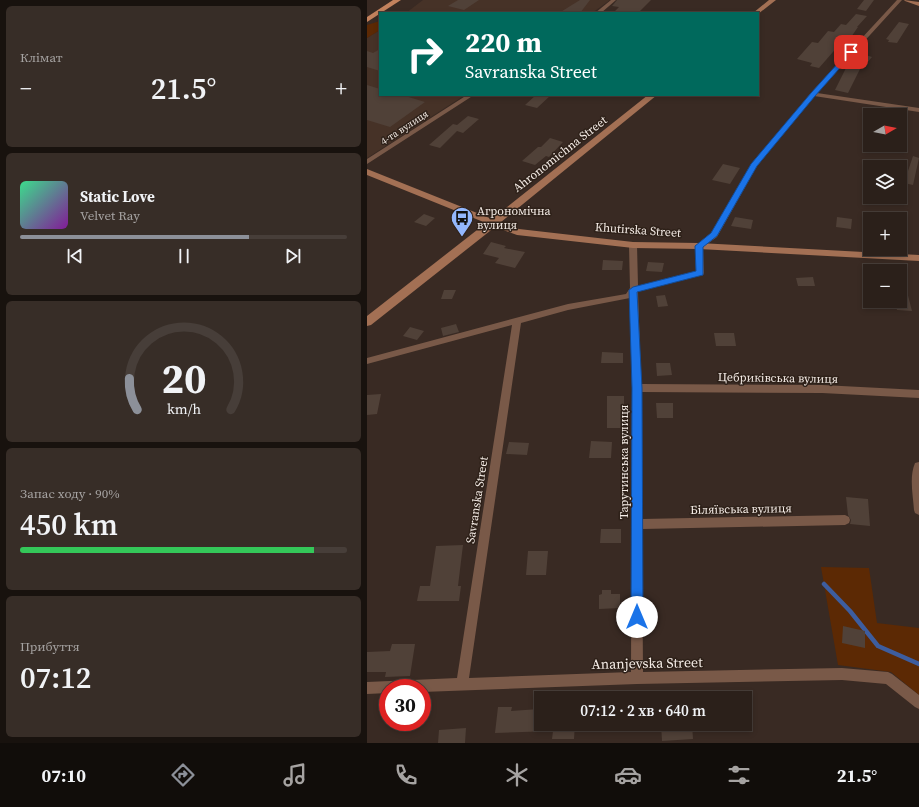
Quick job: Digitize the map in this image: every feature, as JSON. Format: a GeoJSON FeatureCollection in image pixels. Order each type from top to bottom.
{"type":"FeatureCollection","features":[{"type":"Feature","properties":{"kind":"main road"},"geometry":{"type":"LineString","coordinates":[[367,13],[387,0]]}},
{"type":"Feature","properties":{"kind":"main road"},"geometry":{"type":"LineString","coordinates":[[379,12],[398,0]]}},
{"type":"Feature","properties":{"kind":"main road"},"geometry":{"type":"LineString","coordinates":[[757,12],[773,0]]}},
{"type":"Feature","properties":{"kind":"main road"},"geometry":{"type":"LineString","coordinates":[[907,0],[919,4]]}},
{"type":"Feature","properties":{"kind":"main road"},"geometry":{"type":"LineString","coordinates":[[367,20],[379,12]]}},
{"type":"Feature","properties":{"kind":"main road","name":"Ahronomichna Street"},"geometry":{"type":"LineString","coordinates":[[367,322],[652,96]]}},
{"type":"Feature","properties":{"kind":"main road","name":"Khutirska Street"},"geometry":{"type":"LineString","coordinates":[[367,172],[517,232],[633,245],[699,246],[919,258]]}},
{"type":"Feature","properties":{"kind":"street"},"geometry":{"type":"LineString","coordinates":[[599,12],[614,0]]}},
{"type":"Feature","properties":{"kind":"street"},"geometry":{"type":"LineString","coordinates":[[367,361],[568,307],[629,296],[633,290],[700,273],[699,246],[714,235],[754,165],[813,94],[900,0]]}},
{"type":"Feature","properties":{"kind":"street"},"geometry":{"type":"LineString","coordinates":[[813,94],[919,110]]}},
{"type":"Feature","properties":{"kind":"street","name":"4-та вулиця"},"geometry":{"type":"LineString","coordinates":[[367,162],[469,96]]}},
{"type":"Feature","properties":{"kind":"street","name":"Тарутинська вулиця"},"geometry":{"type":"LineString","coordinates":[[633,245],[633,290],[637,388],[637,678]]}},
{"type":"Feature","properties":{"kind":"street","name":"Savranska Street"},"geometry":{"type":"LineString","coordinates":[[462,684],[517,320]]}},
{"type":"Feature","properties":{"kind":"street","name":"Цебриківська вулиця"},"geometry":{"type":"LineString","coordinates":[[637,388],[822,389],[919,394]]}},
{"type":"Feature","properties":{"kind":"street"},"geometry":{"type":"LineString","coordinates":[[919,466],[919,510]]}},
{"type":"Feature","properties":{"kind":"street","name":"Біляївська вулиця"},"geometry":{"type":"LineString","coordinates":[[638,524],[845,520]]}},
{"type":"Feature","properties":{"kind":"street","name":"Ananjevska Street"},"geometry":{"type":"LineString","coordinates":[[367,688],[637,678],[842,674],[888,678],[919,703]]}},
{"type":"Feature","properties":{"kind":"shaded area"},"geometry":{"type":"Polygon","coordinates":[[[423,0],[610,0],[593,12],[407,12],[423,0]]]}},
{"type":"Feature","properties":{"kind":"shaded area"},"geometry":{"type":"Polygon","coordinates":[[[379,21],[379,31],[367,38],[367,25],[379,21]]]}},
{"type":"Feature","properties":{"kind":"shaded area"},"geometry":{"type":"Polygon","coordinates":[[[379,31],[379,96],[463,96],[367,158],[367,38],[379,31]]]}},
{"type":"Feature","properties":{"kind":"shaded area"},"geometry":{"type":"Polygon","coordinates":[[[821,567],[869,568],[877,623],[919,628],[919,695],[891,672],[838,665],[821,567]]]}},
{"type":"Feature","properties":{"kind":"building"},"geometry":{"type":"Polygon","coordinates":[[[458,0],[479,0],[464,10],[448,6],[458,0]]]}},
{"type":"Feature","properties":{"kind":"building"},"geometry":{"type":"Polygon","coordinates":[[[580,0],[590,0],[581,12],[561,12],[580,0]]]}},
{"type":"Feature","properties":{"kind":"building"},"geometry":{"type":"Polygon","coordinates":[[[617,0],[651,0],[639,12],[614,12],[619,7],[612,6],[617,0]]]}},
{"type":"Feature","properties":{"kind":"building"},"geometry":{"type":"Polygon","coordinates":[[[864,0],[874,0],[866,11],[857,9],[864,0]]]}},
{"type":"Feature","properties":{"kind":"building"},"geometry":{"type":"Polygon","coordinates":[[[856,14],[867,16],[857,27],[849,40],[843,46],[839,45],[819,68],[810,66],[812,63],[797,59],[812,42],[818,43],[828,31],[834,32],[841,24],[846,25],[856,14]]]}},
{"type":"Feature","properties":{"kind":"building"},"geometry":{"type":"Polygon","coordinates":[[[899,22],[909,24],[897,43],[888,42],[889,40],[886,39],[899,22]]]}},
{"type":"Feature","properties":{"kind":"building"},"geometry":{"type":"Polygon","coordinates":[[[379,50],[379,71],[367,67],[367,51],[373,53],[379,50]]]}},
{"type":"Feature","properties":{"kind":"building"},"geometry":{"type":"Polygon","coordinates":[[[859,53],[872,57],[866,64],[863,63],[848,93],[835,90],[849,62],[859,53]]]}},
{"type":"Feature","properties":{"kind":"building"},"geometry":{"type":"Polygon","coordinates":[[[367,85],[379,89],[379,96],[405,96],[425,102],[390,127],[367,120],[367,85]]]}},
{"type":"Feature","properties":{"kind":"building"},"geometry":{"type":"Polygon","coordinates":[[[535,96],[550,96],[537,108],[525,105],[535,96]]]}},
{"type":"Feature","properties":{"kind":"building"},"geometry":{"type":"Polygon","coordinates":[[[468,116],[479,119],[463,133],[457,131],[440,148],[429,145],[453,124],[457,125],[468,116]]]}},
{"type":"Feature","properties":{"kind":"building"},"geometry":{"type":"Polygon","coordinates":[[[550,138],[563,142],[549,157],[546,156],[535,165],[522,161],[538,147],[541,147],[550,138]]]}},
{"type":"Feature","properties":{"kind":"building"},"geometry":{"type":"Polygon","coordinates":[[[913,156],[919,158],[913,185],[907,184],[907,174],[913,156]]]}},
{"type":"Feature","properties":{"kind":"building"},"geometry":{"type":"Polygon","coordinates":[[[723,164],[740,168],[730,184],[712,180],[723,164]]]}},
{"type":"Feature","properties":{"kind":"building"},"geometry":{"type":"Polygon","coordinates":[[[424,214],[435,218],[426,226],[414,222],[424,214]]]}},
{"type":"Feature","properties":{"kind":"building"},"geometry":{"type":"Polygon","coordinates":[[[735,217],[753,220],[751,229],[731,226],[735,217]]]}},
{"type":"Feature","properties":{"kind":"building"},"geometry":{"type":"Polygon","coordinates":[[[837,217],[852,219],[851,229],[836,227],[837,217]]]}},
{"type":"Feature","properties":{"kind":"building"},"geometry":{"type":"Polygon","coordinates":[[[491,242],[506,246],[504,248],[525,252],[515,268],[495,263],[499,258],[483,254],[491,242]]]}},
{"type":"Feature","properties":{"kind":"building"},"geometry":{"type":"Polygon","coordinates":[[[603,260],[623,261],[622,270],[602,270],[603,260]]]}},
{"type":"Feature","properties":{"kind":"building"},"geometry":{"type":"Polygon","coordinates":[[[648,262],[664,263],[662,272],[646,271],[648,262]]]}},
{"type":"Feature","properties":{"kind":"building"},"geometry":{"type":"Polygon","coordinates":[[[813,277],[815,286],[798,286],[796,278],[813,277]]]}},
{"type":"Feature","properties":{"kind":"building"},"geometry":{"type":"Polygon","coordinates":[[[444,290],[456,290],[452,299],[441,299],[444,290]]]}},
{"type":"Feature","properties":{"kind":"building"},"geometry":{"type":"Polygon","coordinates":[[[907,292],[912,311],[897,310],[897,308],[907,308],[907,292]]]}},
{"type":"Feature","properties":{"kind":"building"},"geometry":{"type":"Polygon","coordinates":[[[665,295],[668,306],[658,307],[656,296],[665,295]]]}},
{"type":"Feature","properties":{"kind":"building"},"geometry":{"type":"Polygon","coordinates":[[[456,324],[459,332],[443,336],[441,328],[456,324]]]}},
{"type":"Feature","properties":{"kind":"building"},"geometry":{"type":"Polygon","coordinates":[[[410,327],[424,331],[417,340],[403,336],[410,327]]]}},
{"type":"Feature","properties":{"kind":"building"},"geometry":{"type":"Polygon","coordinates":[[[714,333],[734,333],[736,346],[716,346],[714,333]]]}},
{"type":"Feature","properties":{"kind":"building"},"geometry":{"type":"Polygon","coordinates":[[[602,352],[623,353],[623,363],[601,363],[602,352]]]}},
{"type":"Feature","properties":{"kind":"building"},"geometry":{"type":"Polygon","coordinates":[[[656,363],[670,363],[672,375],[657,376],[656,363]]]}},
{"type":"Feature","properties":{"kind":"building"},"geometry":{"type":"Polygon","coordinates":[[[381,394],[377,414],[367,415],[367,395],[381,394]]]}},
{"type":"Feature","properties":{"kind":"building"},"geometry":{"type":"Polygon","coordinates":[[[607,396],[624,396],[624,428],[607,428],[607,396]]]}},
{"type":"Feature","properties":{"kind":"building"},"geometry":{"type":"Polygon","coordinates":[[[656,403],[673,403],[673,418],[657,418],[656,403]]]}},
{"type":"Feature","properties":{"kind":"building"},"geometry":{"type":"Polygon","coordinates":[[[591,441],[612,442],[611,458],[589,458],[591,441]]]}},
{"type":"Feature","properties":{"kind":"building"},"geometry":{"type":"Polygon","coordinates":[[[509,442],[529,443],[527,455],[506,454],[509,442]]]}},
{"type":"Feature","properties":{"kind":"building"},"geometry":{"type":"Polygon","coordinates":[[[846,497],[868,499],[870,526],[850,524],[851,520],[848,515],[846,497]]]}},
{"type":"Feature","properties":{"kind":"building"},"geometry":{"type":"Polygon","coordinates":[[[601,529],[621,529],[621,543],[600,543],[601,529]]]}},
{"type":"Feature","properties":{"kind":"building"},"geometry":{"type":"Polygon","coordinates":[[[463,545],[458,586],[461,586],[459,601],[417,601],[420,586],[430,586],[436,546],[463,545]]]}},
{"type":"Feature","properties":{"kind":"building"},"geometry":{"type":"Polygon","coordinates":[[[528,551],[548,551],[546,575],[526,575],[528,551]]]}},
{"type":"Feature","properties":{"kind":"building"},"geometry":{"type":"Polygon","coordinates":[[[602,590],[611,590],[611,594],[620,594],[620,608],[599,609],[599,595],[602,594],[602,590]]]}},
{"type":"Feature","properties":{"kind":"building"},"geometry":{"type":"Polygon","coordinates":[[[843,626],[865,631],[865,648],[842,643],[843,626]]]}},
{"type":"Feature","properties":{"kind":"building"},"geometry":{"type":"Polygon","coordinates":[[[392,644],[415,644],[410,676],[385,677],[386,672],[367,672],[367,652],[390,651],[392,644]]]}},
{"type":"Feature","properties":{"kind":"building"},"geometry":{"type":"Polygon","coordinates":[[[498,707],[512,707],[511,711],[534,709],[534,731],[553,731],[495,733],[498,707]]]}},
{"type":"Feature","properties":{"kind":"building"},"geometry":{"type":"Polygon","coordinates":[[[466,728],[465,743],[438,743],[439,730],[466,728]]]}},
{"type":"Feature","properties":{"kind":"building"},"geometry":{"type":"Polygon","coordinates":[[[553,731],[575,731],[574,739],[552,739],[553,731]]]}},
{"type":"Feature","properties":{"kind":"building"},"geometry":{"type":"Polygon","coordinates":[[[661,731],[692,731],[693,739],[662,741],[661,731]]]}},
{"type":"Feature","properties":{"kind":"waterway"},"geometry":{"type":"LineString","coordinates":[[824,584],[850,611],[878,646],[919,664]]}},
{"type":"Feature","properties":{"kind":"place","name":"Агрономічна вулиця"},"geometry":{"type":"Point","coordinates":[462,238]}},
{"type":"Feature","properties":{"kind":"route"},"geometry":{"type":"LineString","coordinates":[[637,617],[637,388],[633,290],[700,273],[699,246],[714,235],[754,165],[813,94],[851,52]]}}]}
